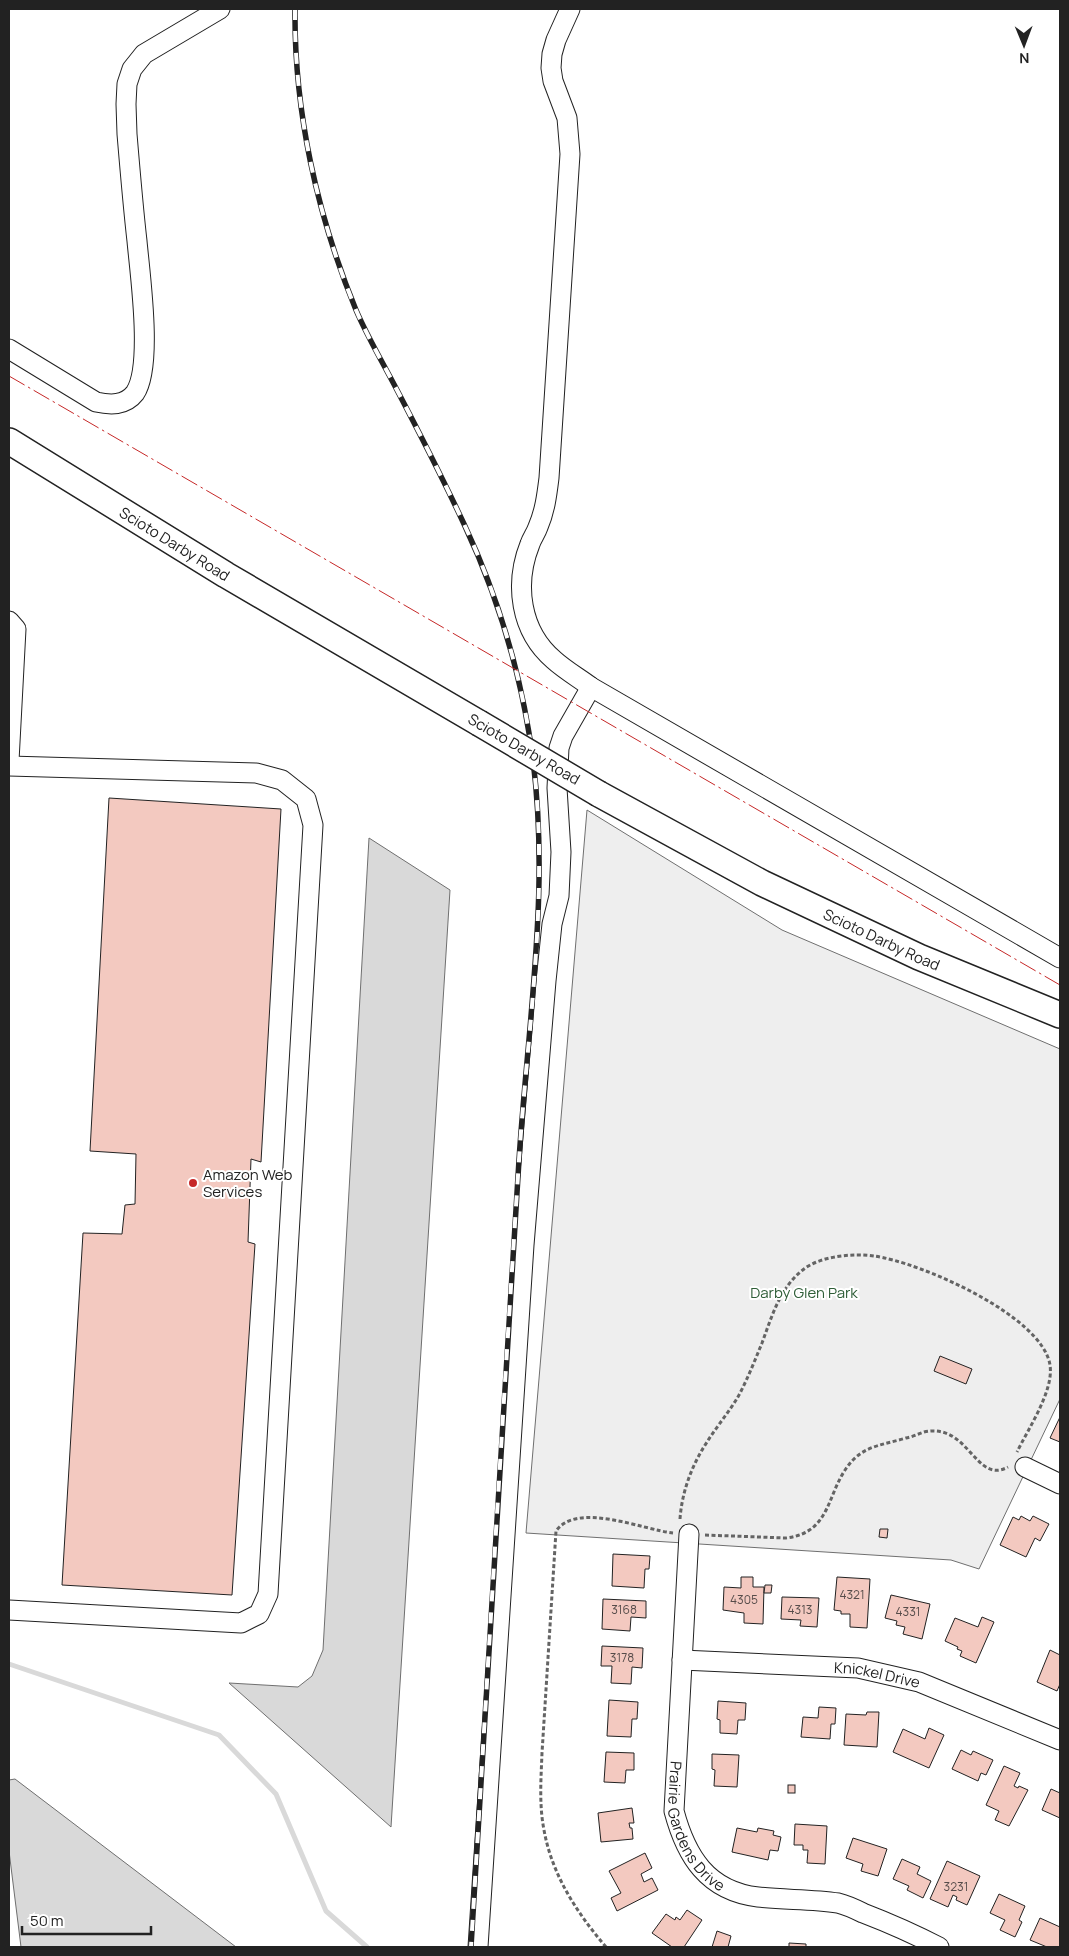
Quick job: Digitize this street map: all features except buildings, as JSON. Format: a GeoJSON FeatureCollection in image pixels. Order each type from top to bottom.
{"type":"FeatureCollection","features":[{"type":"Feature","properties":{"kind":"main road","name":"Scioto Darby Road"},"geometry":{"type":"LineString","coordinates":[[9,441],[226,575],[599,794],[762,883],[919,957],[1060,1016]]}},
{"type":"Feature","properties":{"kind":"street"},"geometry":{"type":"LineString","coordinates":[[9,349],[96,402],[120,403],[126,401],[135,393],[140,378],[144,337],[127,134],[126,104],[128,84],[132,69],[144,54],[220,9]]}},
{"type":"Feature","properties":{"kind":"street"},"geometry":{"type":"LineString","coordinates":[[570,9],[556,40],[551,61],[553,82],[567,118],[570,154],[550,478],[539,526],[530,544],[525,561],[521,598],[526,619],[540,646],[553,659],[591,687],[1060,958]]}},
{"type":"Feature","properties":{"kind":"street"},"geometry":{"type":"LineString","coordinates":[[9,620],[16,629],[9,761]]}},
{"type":"Feature","properties":{"kind":"street"},"geometry":{"type":"LineString","coordinates":[[478,1947],[525,1235],[546,981],[552,924],[559,896],[561,852],[557,788],[559,748],[563,736],[591,687]]}},
{"type":"Feature","properties":{"kind":"street"},"geometry":{"type":"LineString","coordinates":[[9,766],[256,773],[282,780],[306,799],[313,826],[268,1594],[259,1614],[242,1622],[9,1610]]}},
{"type":"Feature","properties":{"kind":"street"},"geometry":{"type":"LineString","coordinates":[[1019,1465],[1060,1484]]}},
{"type":"Feature","properties":{"kind":"street","name":"Prairie Gardens Drive"},"geometry":{"type":"LineString","coordinates":[[684,1534],[682,1660],[674,1811],[681,1836],[692,1858],[711,1878],[730,1890],[756,1897],[839,1904],[897,1925],[939,1947]]}},
{"type":"Feature","properties":{"kind":"street","name":"Knickel Drive"},"geometry":{"type":"LineString","coordinates":[[682,1660],[858,1668],[919,1682],[1060,1740]]}},
{"type":"Feature","properties":{"kind":"path"},"geometry":{"type":"LineString","coordinates":[[606,1947],[578,1913],[563,1885],[551,1858],[544,1830],[540,1787],[556,1531],[567,1522],[586,1518],[609,1520],[658,1532],[684,1534],[786,1538],[798,1536],[809,1532],[824,1514],[844,1471],[854,1458],[871,1447],[924,1432],[947,1432],[956,1437],[976,1460],[990,1469],[1003,1470],[1019,1465],[1050,1379],[1049,1361],[1036,1340],[1007,1313],[952,1282],[876,1256],[839,1257],[818,1262],[805,1268],[783,1293],[774,1310],[755,1361],[738,1396],[706,1443],[693,1468],[684,1491],[684,1534]]}},
{"type":"Feature","properties":{"kind":"green space","name":"Darby Glen Park"},"geometry":{"type":"Polygon","coordinates":[[[587,810],[782,930],[1060,1049],[1060,1399],[979,1569],[951,1560],[526,1533],[587,810]]]}},
{"type":"Feature","properties":{"kind":"shaded area"},"geometry":{"type":"Polygon","coordinates":[[[369,838],[450,890],[391,1827],[229,1683],[298,1687],[312,1676],[323,1650],[369,838]]]}},
{"type":"Feature","properties":{"kind":"shaded area"},"geometry":{"type":"Polygon","coordinates":[[[15,1779],[236,1947],[21,1947],[9,1851],[9,1780],[15,1779]]]}},
{"type":"Feature","properties":{"kind":"waterway"},"geometry":{"type":"LineString","coordinates":[[9,1664],[219,1735],[276,1794],[326,1911],[367,1947]]}},
{"type":"Feature","properties":{"kind":"railway"},"geometry":{"type":"LineString","coordinates":[[295,9],[299,86],[304,124],[310,162],[330,237],[356,310],[440,473],[486,574],[504,626],[518,679],[529,733],[536,786],[539,839],[539,893],[519,1160],[471,1947]]}},
{"type":"Feature","properties":{"kind":"power"},"geometry":{"type":"LineString","coordinates":[[9,376],[1060,985]]}},
{"type":"Feature","properties":{"kind":"place","name":"Amazon Web Services"},"geometry":{"type":"Point","coordinates":[193,1183]}}]}
